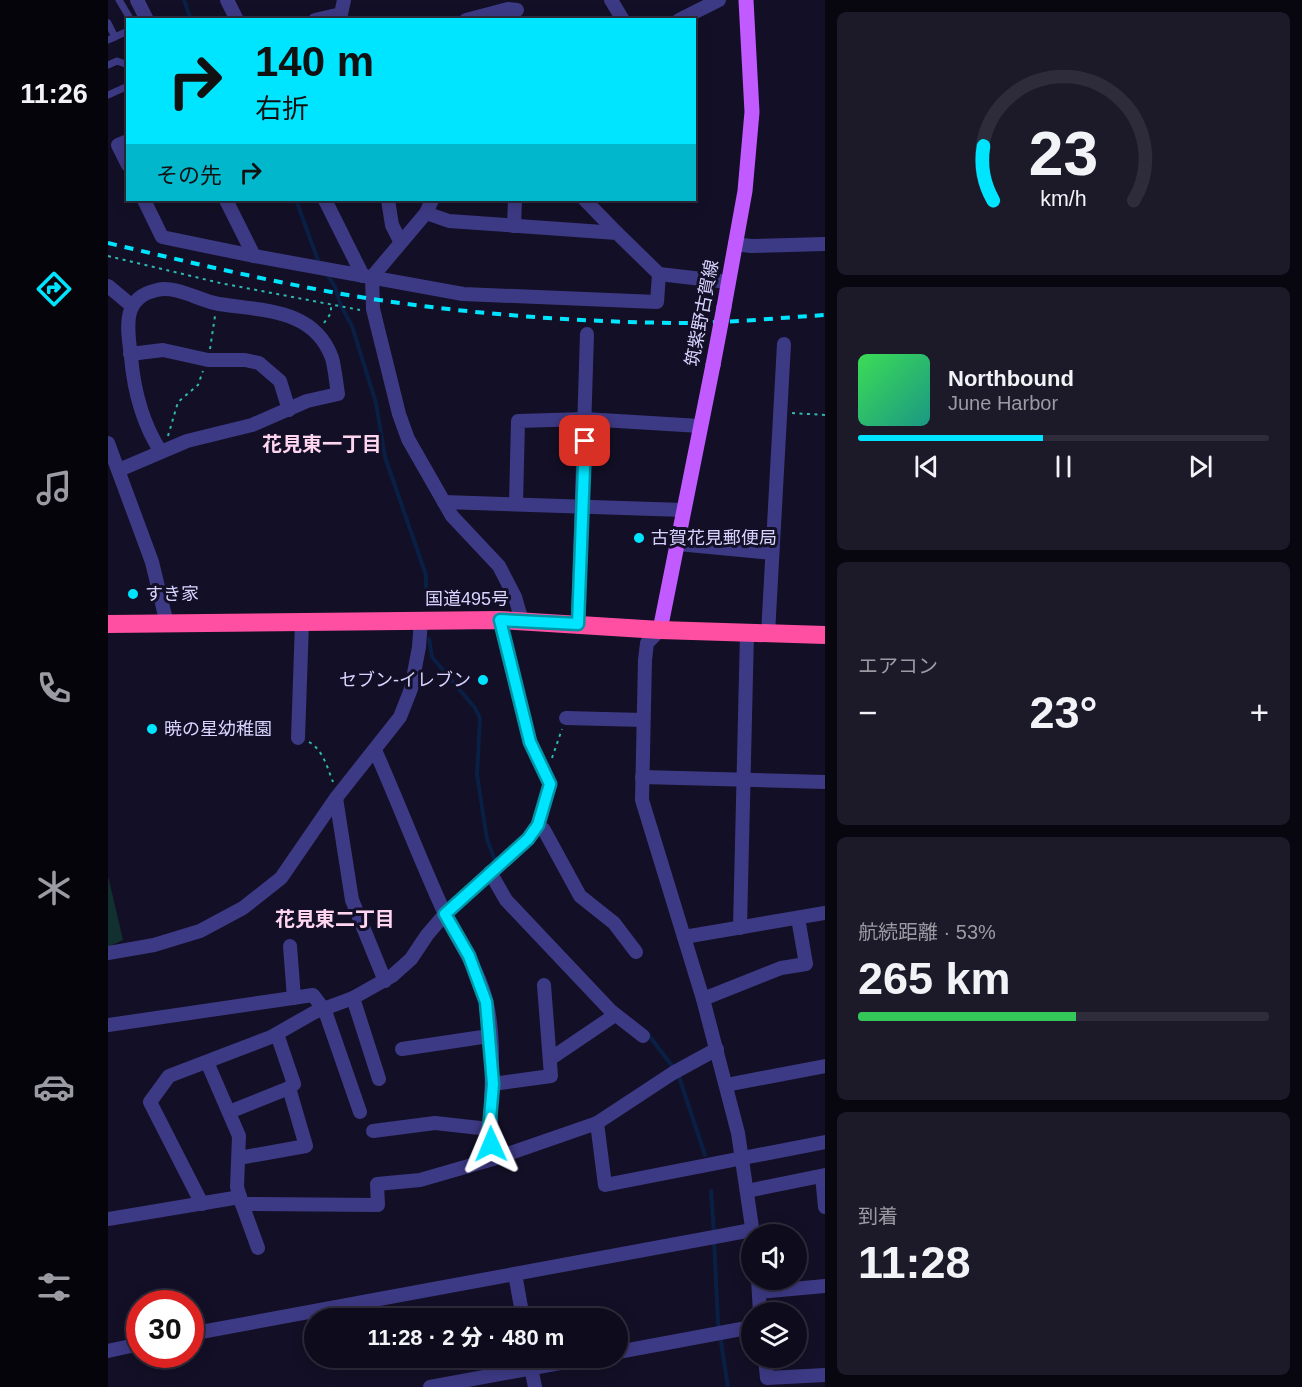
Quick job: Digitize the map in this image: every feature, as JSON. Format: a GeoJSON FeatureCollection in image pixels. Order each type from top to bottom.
{"type":"FeatureCollection","features":[{"type":"Feature","properties":{"kind":"highway","name":"国道495号"},"geometry":{"type":"LineString","coordinates":[[108,624],[500,620],[660,630],[825,635]]}},
{"type":"Feature","properties":{"kind":"main road","name":"筑紫野古賀線"},"geometry":{"type":"LineString","coordinates":[[660,630],[745,191],[752,112],[746,0]]}},
{"type":"Feature","properties":{"kind":"street"},"geometry":{"type":"LineString","coordinates":[[137,0],[146,18]]}},
{"type":"Feature","properties":{"kind":"street"},"geometry":{"type":"LineString","coordinates":[[227,0],[236,18]]}},
{"type":"Feature","properties":{"kind":"street"},"geometry":{"type":"LineString","coordinates":[[324,18],[341,14],[344,0]]}},
{"type":"Feature","properties":{"kind":"street"},"geometry":{"type":"LineString","coordinates":[[610,0],[622,18]]}},
{"type":"Feature","properties":{"kind":"street"},"geometry":{"type":"LineString","coordinates":[[681,18],[698,4],[719,0]]}},
{"type":"Feature","properties":{"kind":"street"},"geometry":{"type":"LineString","coordinates":[[474,18],[508,9],[518,10]]}},
{"type":"Feature","properties":{"kind":"street"},"geometry":{"type":"LineString","coordinates":[[126,142],[118,144],[126,161]]}},
{"type":"Feature","properties":{"kind":"street"},"geometry":{"type":"LineString","coordinates":[[144,201],[162,237],[463,294],[657,302],[659,274]]}},
{"type":"Feature","properties":{"kind":"street"},"geometry":{"type":"LineString","coordinates":[[226,201],[254,256]]}},
{"type":"Feature","properties":{"kind":"street"},"geometry":{"type":"LineString","coordinates":[[326,201],[367,277],[399,414],[408,439],[452,516],[499,566],[515,597],[522,621]]}},
{"type":"Feature","properties":{"kind":"street"},"geometry":{"type":"LineString","coordinates":[[388,201],[392,225],[400,241]]}},
{"type":"Feature","properties":{"kind":"street"},"geometry":{"type":"LineString","coordinates":[[367,277],[426,213],[432,201]]}},
{"type":"Feature","properties":{"kind":"street"},"geometry":{"type":"LineString","coordinates":[[514,226],[515,201]]}},
{"type":"Feature","properties":{"kind":"street"},"geometry":{"type":"LineString","coordinates":[[586,201],[659,274],[728,282]]}},
{"type":"Feature","properties":{"kind":"street"},"geometry":{"type":"LineString","coordinates":[[426,213],[449,221],[616,233]]}},
{"type":"Feature","properties":{"kind":"street"},"geometry":{"type":"LineString","coordinates":[[735,244],[751,246],[825,244]]}},
{"type":"Feature","properties":{"kind":"street"},"geometry":{"type":"LineString","coordinates":[[108,286],[132,306]]}},
{"type":"Feature","properties":{"kind":"street"},"geometry":{"type":"LineString","coordinates":[[119,470],[187,441],[252,425],[307,401],[338,394],[332,358],[314,330],[283,312],[217,304],[168,290],[158,289],[132,306],[126,326],[137,399],[161,452]]}},
{"type":"Feature","properties":{"kind":"street"},"geometry":{"type":"LineString","coordinates":[[578,624],[584,506],[587,334]]}},
{"type":"Feature","properties":{"kind":"street"},"geometry":{"type":"LineString","coordinates":[[768,634],[783,344]]}},
{"type":"Feature","properties":{"kind":"street"},"geometry":{"type":"LineString","coordinates":[[130,354],[163,350],[208,360],[245,360],[258,363],[280,381],[289,410]]}},
{"type":"Feature","properties":{"kind":"street"},"geometry":{"type":"LineString","coordinates":[[516,504],[518,421],[585,419],[700,426]]}},
{"type":"Feature","properties":{"kind":"street"},"geometry":{"type":"LineString","coordinates":[[108,443],[152,562],[167,624]]}},
{"type":"Feature","properties":{"kind":"street"},"geometry":{"type":"LineString","coordinates":[[444,502],[684,510]]}},
{"type":"Feature","properties":{"kind":"street"},"geometry":{"type":"LineString","coordinates":[[678,544],[772,553]]}},
{"type":"Feature","properties":{"kind":"street"},"geometry":{"type":"LineString","coordinates":[[108,953],[154,945],[200,931],[243,908],[281,878],[336,798],[400,717],[406,705],[419,647],[421,620]]}},
{"type":"Feature","properties":{"kind":"street"},"geometry":{"type":"LineString","coordinates":[[202,1204],[150,1102],[169,1076],[277,1034],[315,1012],[325,1011],[385,981],[411,959],[427,934],[445,914],[528,839],[538,825],[550,784],[547,773],[530,742],[500,620]]}},
{"type":"Feature","properties":{"kind":"street"},"geometry":{"type":"LineString","coordinates":[[298,738],[302,622]]}},
{"type":"Feature","properties":{"kind":"street"},"geometry":{"type":"LineString","coordinates":[[660,630],[647,643],[642,800],[717,1049],[742,1159],[752,1224]]}},
{"type":"Feature","properties":{"kind":"street"},"geometry":{"type":"LineString","coordinates":[[740,928],[747,633]]}},
{"type":"Feature","properties":{"kind":"street"},"geometry":{"type":"LineString","coordinates":[[566,718],[643,720]]}},
{"type":"Feature","properties":{"kind":"street"},"geometry":{"type":"LineString","coordinates":[[375,750],[445,914],[479,980],[486,1002],[493,1084],[489,1130],[493,1159]]}},
{"type":"Feature","properties":{"kind":"street"},"geometry":{"type":"LineString","coordinates":[[642,777],[745,778],[825,782]]}},
{"type":"Feature","properties":{"kind":"street"},"geometry":{"type":"LineString","coordinates":[[336,798],[352,900],[385,981]]}},
{"type":"Feature","properties":{"kind":"street"},"geometry":{"type":"LineString","coordinates":[[538,825],[544,831],[580,896],[614,923],[636,952]]}},
{"type":"Feature","properties":{"kind":"street"},"geometry":{"type":"LineString","coordinates":[[490,872],[506,900],[615,1015],[643,1036]]}},
{"type":"Feature","properties":{"kind":"street"},"geometry":{"type":"LineString","coordinates":[[684,937],[825,913]]}},
{"type":"Feature","properties":{"kind":"street"},"geometry":{"type":"LineString","coordinates":[[703,999],[781,968],[806,964],[798,918]]}},
{"type":"Feature","properties":{"kind":"street"},"geometry":{"type":"LineString","coordinates":[[290,946],[294,998]]}},
{"type":"Feature","properties":{"kind":"street"},"geometry":{"type":"LineString","coordinates":[[493,1084],[551,1076],[544,985]]}},
{"type":"Feature","properties":{"kind":"street"},"geometry":{"type":"LineString","coordinates":[[108,1025],[313,995],[325,1011],[360,1112]]}},
{"type":"Feature","properties":{"kind":"street"},"geometry":{"type":"LineString","coordinates":[[353,998],[380,1079]]}},
{"type":"Feature","properties":{"kind":"street"},"geometry":{"type":"LineString","coordinates":[[550,1059],[615,1015]]}},
{"type":"Feature","properties":{"kind":"street"},"geometry":{"type":"LineString","coordinates":[[229,1112],[294,1084],[277,1034]]}},
{"type":"Feature","properties":{"kind":"street"},"geometry":{"type":"LineString","coordinates":[[402,1049],[489,1036]]}},
{"type":"Feature","properties":{"kind":"street"},"geometry":{"type":"LineString","coordinates":[[108,1219],[202,1204],[241,1201],[378,1205],[378,1184],[420,1180],[493,1159],[597,1123],[673,1073],[717,1049]]}},
{"type":"Feature","properties":{"kind":"street"},"geometry":{"type":"LineString","coordinates":[[207,1062],[239,1136],[237,1188],[258,1248]]}},
{"type":"Feature","properties":{"kind":"street"},"geometry":{"type":"LineString","coordinates":[[726,1085],[825,1066]]}},
{"type":"Feature","properties":{"kind":"street"},"geometry":{"type":"LineString","coordinates":[[239,1158],[306,1146],[289,1088]]}},
{"type":"Feature","properties":{"kind":"street"},"geometry":{"type":"LineString","coordinates":[[597,1123],[605,1185],[825,1142]]}},
{"type":"Feature","properties":{"kind":"street"},"geometry":{"type":"LineString","coordinates":[[373,1131],[435,1124],[489,1130]]}},
{"type":"Feature","properties":{"kind":"street"},"geometry":{"type":"LineString","coordinates":[[747,1191],[824,1175],[825,1207]]}},
{"type":"Feature","properties":{"kind":"street"},"geometry":{"type":"LineString","coordinates":[[204,1331],[714,1236],[741,1233]]}},
{"type":"Feature","properties":{"kind":"street"},"geometry":{"type":"LineString","coordinates":[[515,1274],[521,1308]]}},
{"type":"Feature","properties":{"kind":"street"},"geometry":{"type":"LineString","coordinates":[[807,1287],[825,1287]]}},
{"type":"Feature","properties":{"kind":"street"},"geometry":{"type":"LineString","coordinates":[[628,1350],[741,1329]]}},
{"type":"Feature","properties":{"kind":"street"},"geometry":{"type":"LineString","coordinates":[[108,1351],[126,1347]]}},
{"type":"Feature","properties":{"kind":"street"},"geometry":{"type":"LineString","coordinates":[[430,1387],[509,1368]]}},
{"type":"Feature","properties":{"kind":"street"},"geometry":{"type":"LineString","coordinates":[[531,1368],[535,1387]]}},
{"type":"Feature","properties":{"kind":"street"},"geometry":{"type":"LineString","coordinates":[[766,1368],[767,1378],[825,1375]]}},
{"type":"Feature","properties":{"kind":"lane"},"geometry":{"type":"LineString","coordinates":[[119,0],[129,18]]}},
{"type":"Feature","properties":{"kind":"lane"},"geometry":{"type":"LineString","coordinates":[[108,23],[111,39],[126,31]]}},
{"type":"Feature","properties":{"kind":"lane"},"geometry":{"type":"LineString","coordinates":[[108,65],[117,61],[126,64]]}},
{"type":"Feature","properties":{"kind":"lane"},"geometry":{"type":"LineString","coordinates":[[108,95],[126,87]]}},
{"type":"Feature","properties":{"kind":"path"},"geometry":{"type":"LineString","coordinates":[[108,256],[220,284],[355,309]]}},
{"type":"Feature","properties":{"kind":"path"},"geometry":{"type":"LineString","coordinates":[[161,452],[178,402],[198,385],[208,360],[217,304]]}},
{"type":"Feature","properties":{"kind":"path"},"geometry":{"type":"LineString","coordinates":[[314,330],[328,320],[332,306]]}},
{"type":"Feature","properties":{"kind":"path"},"geometry":{"type":"LineString","coordinates":[[779,413],[825,415]]}},
{"type":"Feature","properties":{"kind":"path"},"geometry":{"type":"LineString","coordinates":[[547,773],[566,718]]}},
{"type":"Feature","properties":{"kind":"path"},"geometry":{"type":"LineString","coordinates":[[298,738],[316,746],[322,755],[333,782],[336,798]]}},
{"type":"Feature","properties":{"kind":"green space"},"geometry":{"type":"Polygon","coordinates":[[[108,876],[123,940],[108,947],[108,876]]]}},
{"type":"Feature","properties":{"kind":"waterway"},"geometry":{"type":"LineString","coordinates":[[184,0],[190,18]]}},
{"type":"Feature","properties":{"kind":"waterway"},"geometry":{"type":"LineString","coordinates":[[296,201],[319,263]]}},
{"type":"Feature","properties":{"kind":"waterway"},"geometry":{"type":"LineString","coordinates":[[327,274],[352,326],[376,403],[385,457],[426,575],[426,603]]}},
{"type":"Feature","properties":{"kind":"waterway"},"geometry":{"type":"LineString","coordinates":[[429,639],[432,657],[475,708],[480,718],[477,775],[487,839],[496,863]]}},
{"type":"Feature","properties":{"kind":"waterway"},"geometry":{"type":"LineString","coordinates":[[647,1033],[673,1067]]}},
{"type":"Feature","properties":{"kind":"waterway"},"geometry":{"type":"LineString","coordinates":[[679,1077],[705,1155]]}},
{"type":"Feature","properties":{"kind":"waterway"},"geometry":{"type":"LineString","coordinates":[[711,1191],[714,1233]]}},
{"type":"Feature","properties":{"kind":"waterway"},"geometry":{"type":"LineString","coordinates":[[714,1240],[718,1323],[728,1387]]}},
{"type":"Feature","properties":{"kind":"railway"},"geometry":{"type":"LineString","coordinates":[[108,243],[318,290],[471,312],[597,321],[679,323],[825,315]]}},
{"type":"Feature","properties":{"kind":"place","name":"古賀花見郵便局"},"geometry":{"type":"Point","coordinates":[639,538]}},
{"type":"Feature","properties":{"kind":"place","name":"すき家"},"geometry":{"type":"Point","coordinates":[133,594]}},
{"type":"Feature","properties":{"kind":"place","name":"セブン-イレブン"},"geometry":{"type":"Point","coordinates":[483,680]}},
{"type":"Feature","properties":{"kind":"place","name":"暁の星幼稚園"},"geometry":{"type":"Point","coordinates":[152,729]}},
{"type":"Feature","properties":{"kind":"district","name":"花見東一丁目"},"geometry":{"type":"Point","coordinates":[322,444]}},
{"type":"Feature","properties":{"kind":"district","name":"花見東二丁目"},"geometry":{"type":"Point","coordinates":[335,919]}},
{"type":"Feature","properties":{"kind":"route"},"geometry":{"type":"LineString","coordinates":[[491,1144],[489,1130],[493,1084],[486,1002],[469,956],[445,914],[516,851],[538,825],[550,784],[547,773],[530,742],[500,620],[578,624],[585,441]]}}]}
